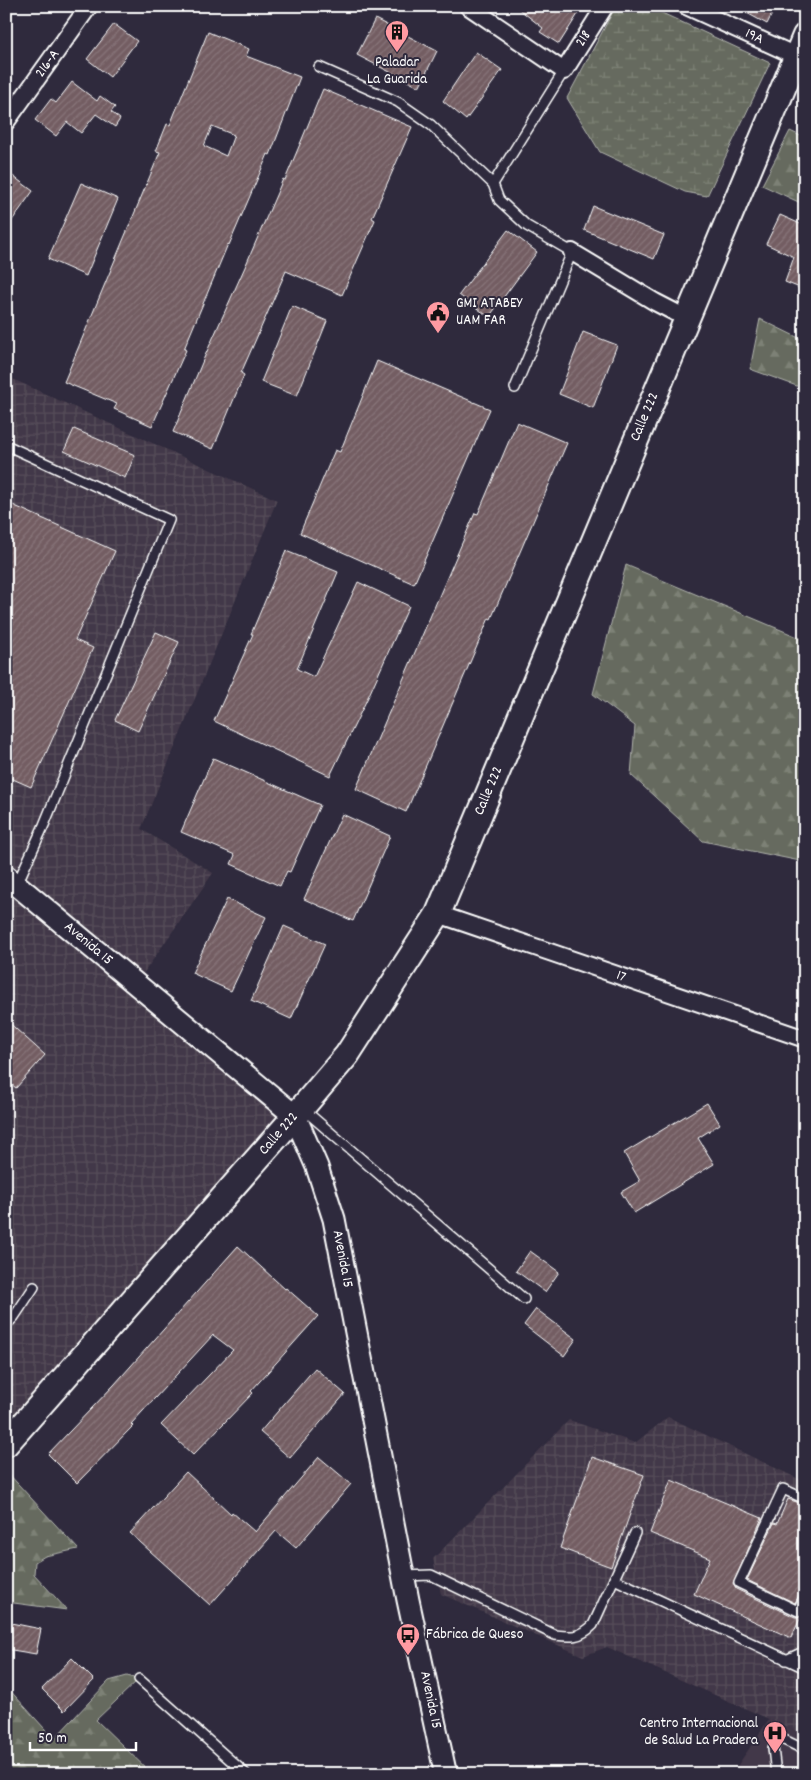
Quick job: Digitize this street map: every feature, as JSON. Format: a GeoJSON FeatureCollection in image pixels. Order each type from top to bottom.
{"type":"FeatureCollection","features":[{"type":"Feature","properties":{"kind":"main road","name":"Calle 222"},"geometry":{"type":"LineString","coordinates":[[6,1444],[299,1112],[347,1054],[438,914],[800,46]]}},
{"type":"Feature","properties":{"kind":"street","name":"216-A"},"geometry":{"type":"LineString","coordinates":[[6,122],[89,6]]}},
{"type":"Feature","properties":{"kind":"street"},"geometry":{"type":"LineString","coordinates":[[468,6],[564,71]]}},
{"type":"Feature","properties":{"kind":"street","name":"218"},"geometry":{"type":"LineString","coordinates":[[564,71],[604,6]]}},
{"type":"Feature","properties":{"kind":"street","name":"19A"},"geometry":{"type":"LineString","coordinates":[[686,6],[800,46]]}},
{"type":"Feature","properties":{"kind":"street"},"geometry":{"type":"LineString","coordinates":[[572,252],[655,302],[686,318]]}},
{"type":"Feature","properties":{"kind":"street","name":"Avenida 15"},"geometry":{"type":"LineString","coordinates":[[12,880],[299,1112],[334,1219],[445,1773]]}},
{"type":"Feature","properties":{"kind":"street","name":"17"},"geometry":{"type":"LineString","coordinates":[[438,914],[805,1038]]}},
{"type":"Feature","properties":{"kind":"lane"},"geometry":{"type":"LineString","coordinates":[[319,67],[398,102],[431,125],[493,184],[499,200],[526,226],[572,252],[515,388]]}},
{"type":"Feature","properties":{"kind":"lane"},"geometry":{"type":"LineString","coordinates":[[493,184],[564,71]]}},
{"type":"Feature","properties":{"kind":"lane"},"geometry":{"type":"LineString","coordinates":[[6,445],[169,520],[44,826],[12,880]]}},
{"type":"Feature","properties":{"kind":"lane"},"geometry":{"type":"LineString","coordinates":[[299,1112],[524,1299]]}},
{"type":"Feature","properties":{"kind":"lane"},"geometry":{"type":"LineString","coordinates":[[6,1325],[14,1317],[34,1287]]}},
{"type":"Feature","properties":{"kind":"lane"},"geometry":{"type":"LineString","coordinates":[[805,1499],[783,1489],[739,1583],[798,1611],[805,1596]]}},
{"type":"Feature","properties":{"kind":"lane"},"geometry":{"type":"LineString","coordinates":[[404,1576],[431,1575],[555,1635],[571,1637],[586,1632],[593,1625],[635,1534]]}},
{"type":"Feature","properties":{"kind":"lane"},"geometry":{"type":"LineString","coordinates":[[614,1579],[805,1668]]}},
{"type":"Feature","properties":{"kind":"lane"},"geometry":{"type":"LineString","coordinates":[[786,1660],[805,1650]]}},
{"type":"Feature","properties":{"kind":"lane"},"geometry":{"type":"LineString","coordinates":[[139,1679],[246,1774]]}},
{"type":"Feature","properties":{"kind":"lane"},"geometry":{"type":"LineString","coordinates":[[776,1774],[773,1748],[778,1737],[805,1750]]}},
{"type":"Feature","properties":{"kind":"shaded area"},"geometry":{"type":"Polygon","coordinates":[[[6,376],[277,500],[141,829],[213,873],[143,974],[24,890],[295,1116],[24,1424],[6,1407],[6,899],[17,885],[6,876],[6,376]]]}},
{"type":"Feature","properties":{"kind":"shaded area"},"geometry":{"type":"Polygon","coordinates":[[[668,1417],[805,1482],[805,1735],[607,1647],[583,1656],[441,1594],[433,1559],[569,1420],[635,1443],[668,1417]]]}},
{"type":"Feature","properties":{"kind":"shaded area","name":"Centro Internacional de Salud La Pradera"},"geometry":{"type":"Polygon","coordinates":[[[769,1719],[805,1735],[805,1774],[732,1774],[769,1719]]]}},
{"type":"Feature","properties":{"kind":"green space"},"geometry":{"type":"Polygon","coordinates":[[[616,6],[647,6],[770,63],[707,196],[685,192],[600,152],[567,98],[616,6]]]}},
{"type":"Feature","properties":{"kind":"green space"},"geometry":{"type":"Polygon","coordinates":[[[790,131],[805,138],[805,205],[762,185],[790,131]]]}},
{"type":"Feature","properties":{"kind":"green space"},"geometry":{"type":"Polygon","coordinates":[[[760,319],[805,341],[805,389],[750,369],[760,319]]]}},
{"type":"Feature","properties":{"kind":"green space"},"geometry":{"type":"Polygon","coordinates":[[[626,565],[805,640],[805,862],[703,841],[631,775],[635,726],[593,694],[626,565]]]}},
{"type":"Feature","properties":{"kind":"green space"},"geometry":{"type":"Polygon","coordinates":[[[6,1471],[78,1549],[45,1556],[35,1562],[34,1574],[67,1610],[6,1602],[6,1471]]]}},
{"type":"Feature","properties":{"kind":"green space"},"geometry":{"type":"Polygon","coordinates":[[[127,1676],[139,1679],[96,1720],[152,1774],[6,1774],[6,1686],[54,1739],[109,1681],[127,1676]]]}},
{"type":"Feature","properties":{"kind":"building"},"geometry":{"type":"Polygon","coordinates":[[[515,6],[565,6],[578,14],[559,44],[540,32],[543,28],[515,6]]]}},
{"type":"Feature","properties":{"kind":"building"},"geometry":{"type":"Polygon","coordinates":[[[734,6],[776,6],[767,24],[734,6]]]}},
{"type":"Feature","properties":{"kind":"building","name":"Paladar La Guarida"},"geometry":{"type":"Polygon","coordinates":[[[375,19],[437,51],[419,87],[357,55],[375,19]]]}},
{"type":"Feature","properties":{"kind":"building"},"geometry":{"type":"Polygon","coordinates":[[[114,24],[137,41],[110,77],[87,59],[114,24]]]}},
{"type":"Feature","properties":{"kind":"building"},"geometry":{"type":"Polygon","coordinates":[[[208,32],[249,49],[246,56],[300,77],[270,155],[268,154],[228,244],[184,349],[186,350],[152,426],[114,409],[117,404],[64,382],[160,152],[156,151],[167,124],[170,125],[208,32]],[[212,126],[204,146],[226,156],[234,135],[212,126]]]}},
{"type":"Feature","properties":{"kind":"building"},"geometry":{"type":"Polygon","coordinates":[[[476,52],[502,70],[466,120],[443,101],[476,52]]]}},
{"type":"Feature","properties":{"kind":"building"},"geometry":{"type":"Polygon","coordinates":[[[72,82],[97,101],[100,96],[115,107],[111,112],[120,119],[115,127],[96,114],[81,133],[67,122],[56,136],[35,120],[51,99],[56,103],[72,82]]]}},
{"type":"Feature","properties":{"kind":"building"},"geometry":{"type":"Polygon","coordinates":[[[323,89],[412,127],[372,218],[375,220],[342,295],[286,271],[241,373],[244,375],[213,449],[173,432],[283,179],[285,180],[323,89]]]}},
{"type":"Feature","properties":{"kind":"building"},"geometry":{"type":"Polygon","coordinates":[[[6,171],[33,191],[6,229],[6,171]]]}},
{"type":"Feature","properties":{"kind":"building"},"geometry":{"type":"Polygon","coordinates":[[[81,183],[118,199],[86,276],[48,259],[81,183]]]}},
{"type":"Feature","properties":{"kind":"building"},"geometry":{"type":"Polygon","coordinates":[[[593,206],[664,235],[654,259],[584,230],[593,206]]]}},
{"type":"Feature","properties":{"kind":"building"},"geometry":{"type":"Polygon","coordinates":[[[780,215],[805,226],[805,290],[785,282],[794,257],[766,244],[780,215]]]}},
{"type":"Feature","properties":{"kind":"building"},"geometry":{"type":"Polygon","coordinates":[[[508,230],[537,252],[489,317],[459,295],[508,230]]]}},
{"type":"Feature","properties":{"kind":"building"},"geometry":{"type":"Polygon","coordinates":[[[292,306],[327,321],[297,396],[261,382],[292,306]]]}},
{"type":"Feature","properties":{"kind":"building"},"geometry":{"type":"Polygon","coordinates":[[[583,332],[617,345],[593,408],[559,394],[583,332]]]}},
{"type":"Feature","properties":{"kind":"building"},"geometry":{"type":"Polygon","coordinates":[[[377,361],[490,409],[414,584],[300,533],[335,450],[340,452],[377,361]]]}},
{"type":"Feature","properties":{"kind":"building"},"geometry":{"type":"Polygon","coordinates":[[[517,422],[567,443],[491,619],[489,618],[406,812],[356,789],[475,513],[478,514],[517,422]]]}},
{"type":"Feature","properties":{"kind":"building"},"geometry":{"type":"Polygon","coordinates":[[[74,429],[135,455],[125,478],[64,451],[74,429]]]}},
{"type":"Feature","properties":{"kind":"building"},"geometry":{"type":"Polygon","coordinates":[[[6,502],[115,551],[75,640],[93,648],[31,787],[6,776],[6,502]]]}},
{"type":"Feature","properties":{"kind":"building"},"geometry":{"type":"Polygon","coordinates":[[[286,551],[338,572],[297,669],[314,677],[358,582],[409,606],[330,776],[214,721],[253,634],[251,634],[286,551]]]}},
{"type":"Feature","properties":{"kind":"building"},"geometry":{"type":"Polygon","coordinates":[[[156,632],[179,642],[138,731],[115,720],[156,632]]]}},
{"type":"Feature","properties":{"kind":"building"},"geometry":{"type":"Polygon","coordinates":[[[213,758],[320,805],[290,872],[287,871],[280,886],[231,864],[235,855],[181,832],[213,758]]]}},
{"type":"Feature","properties":{"kind":"building"},"geometry":{"type":"Polygon","coordinates":[[[342,814],[390,836],[353,921],[304,899],[342,814]]]}},
{"type":"Feature","properties":{"kind":"building"},"geometry":{"type":"Polygon","coordinates":[[[227,899],[266,917],[231,991],[192,973],[227,899]]]}},
{"type":"Feature","properties":{"kind":"building"},"geometry":{"type":"Polygon","coordinates":[[[284,926],[325,944],[291,1019],[251,1001],[284,926]]]}},
{"type":"Feature","properties":{"kind":"building"},"geometry":{"type":"Polygon","coordinates":[[[6,1020],[45,1055],[16,1088],[6,1080],[6,1020]]]}},
{"type":"Feature","properties":{"kind":"building"},"geometry":{"type":"Polygon","coordinates":[[[707,1103],[720,1124],[698,1138],[714,1164],[634,1213],[621,1192],[640,1181],[624,1153],[707,1103]]]}},
{"type":"Feature","properties":{"kind":"building"},"geometry":{"type":"Polygon","coordinates":[[[238,1246],[318,1316],[251,1391],[253,1393],[193,1455],[161,1425],[233,1350],[213,1335],[131,1424],[133,1426],[77,1483],[48,1454],[114,1385],[238,1246]]]}},
{"type":"Feature","properties":{"kind":"building"},"geometry":{"type":"Polygon","coordinates":[[[530,1251],[559,1272],[545,1292],[516,1271],[530,1251]]]}},
{"type":"Feature","properties":{"kind":"building"},"geometry":{"type":"Polygon","coordinates":[[[536,1309],[576,1339],[564,1356],[524,1325],[536,1309]]]}},
{"type":"Feature","properties":{"kind":"building"},"geometry":{"type":"Polygon","coordinates":[[[315,1368],[345,1394],[290,1458],[260,1432],[315,1368]]]}},
{"type":"Feature","properties":{"kind":"building"},"geometry":{"type":"Polygon","coordinates":[[[319,1457],[351,1484],[296,1548],[276,1531],[210,1605],[130,1533],[186,1472],[231,1514],[232,1512],[255,1532],[319,1457]]]}},
{"type":"Feature","properties":{"kind":"building"},"geometry":{"type":"Polygon","coordinates":[[[592,1457],[644,1475],[611,1567],[560,1548],[592,1457]]]}},
{"type":"Feature","properties":{"kind":"building"},"geometry":{"type":"Polygon","coordinates":[[[671,1480],[762,1518],[733,1584],[736,1589],[795,1617],[801,1617],[791,1638],[694,1594],[710,1558],[650,1533],[671,1480]]]}},
{"type":"Feature","properties":{"kind":"building"},"geometry":{"type":"Polygon","coordinates":[[[788,1499],[805,1505],[805,1590],[800,1593],[795,1603],[747,1580],[774,1523],[777,1524],[788,1499]]]}},
{"type":"Feature","properties":{"kind":"building"},"geometry":{"type":"Polygon","coordinates":[[[6,1622],[41,1629],[36,1654],[6,1649],[6,1622]]]}},
{"type":"Feature","properties":{"kind":"building"},"geometry":{"type":"Polygon","coordinates":[[[72,1658],[94,1680],[64,1711],[42,1689],[72,1658]]]}},
{"type":"Feature","properties":{"kind":"place","name":"Paladar La Guarida"},"geometry":{"type":"Point","coordinates":[397,53]}},
{"type":"Feature","properties":{"kind":"place","name":"GMI ATABEY UAM FAR"},"geometry":{"type":"Point","coordinates":[438,334]}},
{"type":"Feature","properties":{"kind":"place","name":"Fábrica de Queso"},"geometry":{"type":"Point","coordinates":[408,1656]}},
{"type":"Feature","properties":{"kind":"place","name":"Centro Internacional de Salud La Pradera"},"geometry":{"type":"Point","coordinates":[775,1754]}}]}
